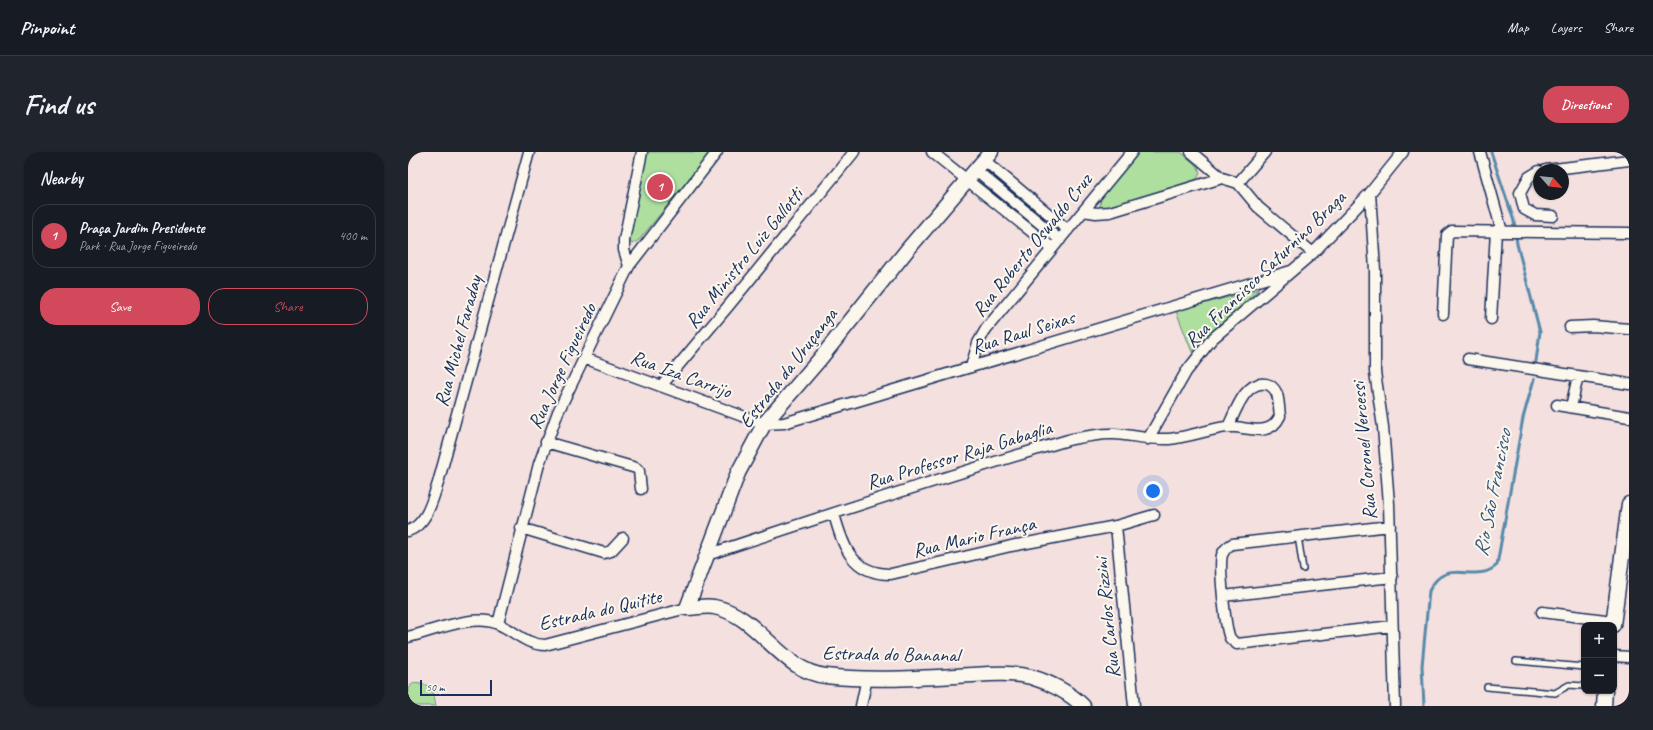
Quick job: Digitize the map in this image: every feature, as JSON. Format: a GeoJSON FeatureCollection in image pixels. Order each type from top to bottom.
{"type":"FeatureCollection","features":[{"type":"Feature","properties":{"kind":"street","name":"Rua Michel Faraday"},"geometry":{"type":"LineString","coordinates":[[408,530],[418,525],[430,509],[528,152]]}},
{"type":"Feature","properties":{"kind":"street"},"geometry":{"type":"LineString","coordinates":[[629,266],[624,250],[624,240],[642,152]]}},
{"type":"Feature","properties":{"kind":"street","name":"Rua Jorge Figueiredo"},"geometry":{"type":"LineString","coordinates":[[498,624],[521,528],[546,442],[584,358],[629,266],[718,152]]}},
{"type":"Feature","properties":{"kind":"street","name":"Rua Ministro Luiz Gallotti"},"geometry":{"type":"LineString","coordinates":[[661,386],[854,152]]}},
{"type":"Feature","properties":{"kind":"street"},"geometry":{"type":"LineString","coordinates":[[932,152],[980,166],[1068,230]]}},
{"type":"Feature","properties":{"kind":"street","name":"Rua Roberto Oswaldo Cruz"},"geometry":{"type":"LineString","coordinates":[[970,367],[978,343],[986,329],[1132,152]]}},
{"type":"Feature","properties":{"kind":"street"},"geometry":{"type":"LineString","coordinates":[[1191,152],[1222,178],[1238,183],[1258,207],[1313,253]]}},
{"type":"Feature","properties":{"kind":"street"},"geometry":{"type":"LineString","coordinates":[[1238,183],[1265,152]]}},
{"type":"Feature","properties":{"kind":"street","name":"Rua Francisco Saturnino Braga"},"geometry":{"type":"LineString","coordinates":[[1148,439],[1199,354],[1212,339],[1313,253],[1370,193],[1403,152]]}},
{"type":"Feature","properties":{"kind":"street"},"geometry":{"type":"LineString","coordinates":[[1480,152],[1506,231],[1491,319]]}},
{"type":"Feature","properties":{"kind":"street"},"geometry":{"type":"LineString","coordinates":[[1569,167],[1629,160]]}},
{"type":"Feature","properties":{"kind":"street"},"geometry":{"type":"LineString","coordinates":[[980,166],[1060,240]]}},
{"type":"Feature","properties":{"kind":"street"},"geometry":{"type":"LineString","coordinates":[[980,166],[1052,248]]}},
{"type":"Feature","properties":{"kind":"street","name":"Estrada da Uruçanga"},"geometry":{"type":"LineString","coordinates":[[687,608],[738,473],[764,424],[820,359],[908,249],[980,166]]}},
{"type":"Feature","properties":{"kind":"street"},"geometry":{"type":"LineString","coordinates":[[1533,175],[1529,177],[1520,193],[1524,210],[1535,215],[1553,216]]}},
{"type":"Feature","properties":{"kind":"street"},"geometry":{"type":"LineString","coordinates":[[1084,211],[1096,213],[1110,212],[1222,178]]}},
{"type":"Feature","properties":{"kind":"street","name":"Rua Coronel Vercessi"},"geometry":{"type":"LineString","coordinates":[[1370,193],[1375,270],[1375,372],[1383,427],[1390,526],[1395,706]]}},
{"type":"Feature","properties":{"kind":"street"},"geometry":{"type":"LineString","coordinates":[[1444,314],[1449,232],[1454,230],[1629,232]]}},
{"type":"Feature","properties":{"kind":"street","name":"Rua Raul Seixas"},"geometry":{"type":"LineString","coordinates":[[764,424],[784,423],[1291,271]]}},
{"type":"Feature","properties":{"kind":"street"},"geometry":{"type":"LineString","coordinates":[[1570,327],[1593,326],[1629,329]]}},
{"type":"Feature","properties":{"kind":"street","name":"Rua Iza Carrijo"},"geometry":{"type":"LineString","coordinates":[[584,358],[764,424]]}},
{"type":"Feature","properties":{"kind":"street"},"geometry":{"type":"LineString","coordinates":[[1468,359],[1629,384]]}},
{"type":"Feature","properties":{"kind":"street"},"geometry":{"type":"LineString","coordinates":[[1571,407],[1578,376]]}},
{"type":"Feature","properties":{"kind":"street","name":"Rua Professor Raja Gabaglia"},"geometry":{"type":"LineString","coordinates":[[707,555],[834,514],[898,491],[1068,440],[1090,435],[1113,434],[1148,439],[1169,439],[1228,427],[1246,430],[1267,429],[1273,427],[1280,416],[1274,389],[1269,385],[1264,384],[1251,388],[1241,402],[1228,427]]}},
{"type":"Feature","properties":{"kind":"street"},"geometry":{"type":"LineString","coordinates":[[1557,404],[1629,417]]}},
{"type":"Feature","properties":{"kind":"street"},"geometry":{"type":"LineString","coordinates":[[546,442],[636,468],[639,471],[641,489]]}},
{"type":"Feature","properties":{"kind":"street"},"geometry":{"type":"LineString","coordinates":[[1613,622],[1629,507]]}},
{"type":"Feature","properties":{"kind":"street","name":"Rua Mario França"},"geometry":{"type":"LineString","coordinates":[[834,514],[845,550],[863,567],[878,574],[891,574],[1011,546],[1116,526],[1154,515]]}},
{"type":"Feature","properties":{"kind":"street","name":"Rua Carlos Rizzini"},"geometry":{"type":"LineString","coordinates":[[1116,526],[1134,706]]}},
{"type":"Feature","properties":{"kind":"street"},"geometry":{"type":"LineString","coordinates":[[1390,526],[1232,544],[1225,548],[1222,556],[1223,596],[1228,631],[1233,642],[1237,644],[1392,626]]}},
{"type":"Feature","properties":{"kind":"street"},"geometry":{"type":"LineString","coordinates":[[521,528],[604,553],[611,551],[622,538]]}},
{"type":"Feature","properties":{"kind":"street"},"geometry":{"type":"LineString","coordinates":[[1223,596],[1392,577]]}},
{"type":"Feature","properties":{"kind":"street","name":"Estrada do Bananal"},"geometry":{"type":"LineString","coordinates":[[687,608],[713,606],[733,614],[754,627],[792,661],[812,673],[824,676],[867,678],[1005,674],[1030,677],[1065,692],[1083,706]]}},
{"type":"Feature","properties":{"kind":"street","name":"Estrada do Quitite"},"geometry":{"type":"LineString","coordinates":[[408,637],[474,620],[498,624],[527,642],[546,645],[687,608]]}},
{"type":"Feature","properties":{"kind":"street"},"geometry":{"type":"LineString","coordinates":[[1542,612],[1607,622]]}},
{"type":"Feature","properties":{"kind":"street"},"geometry":{"type":"LineString","coordinates":[[1617,656],[1629,657]]}},
{"type":"Feature","properties":{"kind":"street"},"geometry":{"type":"LineString","coordinates":[[860,706],[867,678]]}},
{"type":"Feature","properties":{"kind":"street"},"geometry":{"type":"LineString","coordinates":[[1604,706],[1605,694]]}},
{"type":"Feature","properties":{"kind":"lane"},"geometry":{"type":"LineString","coordinates":[[1298,536],[1303,569]]}},
{"type":"Feature","properties":{"kind":"lane"},"geometry":{"type":"LineString","coordinates":[[1516,661],[1581,667]]}},
{"type":"Feature","properties":{"kind":"lane"},"geometry":{"type":"LineString","coordinates":[[1487,687],[1555,693],[1569,685],[1581,686]]}},
{"type":"Feature","properties":{"kind":"green space"},"geometry":{"type":"Polygon","coordinates":[[[644,152],[711,152],[639,240],[632,244],[627,237],[644,152]]]}},
{"type":"Feature","properties":{"kind":"green space"},"geometry":{"type":"Polygon","coordinates":[[[1137,152],[1181,152],[1198,167],[1200,173],[1197,179],[1109,209],[1100,206],[1101,197],[1137,152]]]}},
{"type":"Feature","properties":{"kind":"green space"},"geometry":{"type":"Polygon","coordinates":[[[1259,289],[1192,352],[1176,311],[1259,289]]]}},
{"type":"Feature","properties":{"kind":"green space"},"geometry":{"type":"Polygon","coordinates":[[[414,683],[432,686],[436,706],[408,706],[408,688],[414,683]]]}},
{"type":"Feature","properties":{"kind":"waterway","name":"Rio São Francisco"},"geometry":{"type":"LineString","coordinates":[[1491,152],[1514,221],[1517,244],[1540,332],[1535,368]]}},
{"type":"Feature","properties":{"kind":"waterway","name":"Rio São Francisco"},"geometry":{"type":"LineString","coordinates":[[1424,706],[1422,666],[1429,591],[1436,580],[1444,575],[1452,572],[1479,573],[1488,571],[1497,565],[1523,418],[1534,379]]}},
{"type":"Feature","properties":{"kind":"place","name":"Praça Jardim Presidente"},"geometry":{"type":"Point","coordinates":[660,187]}}]}
